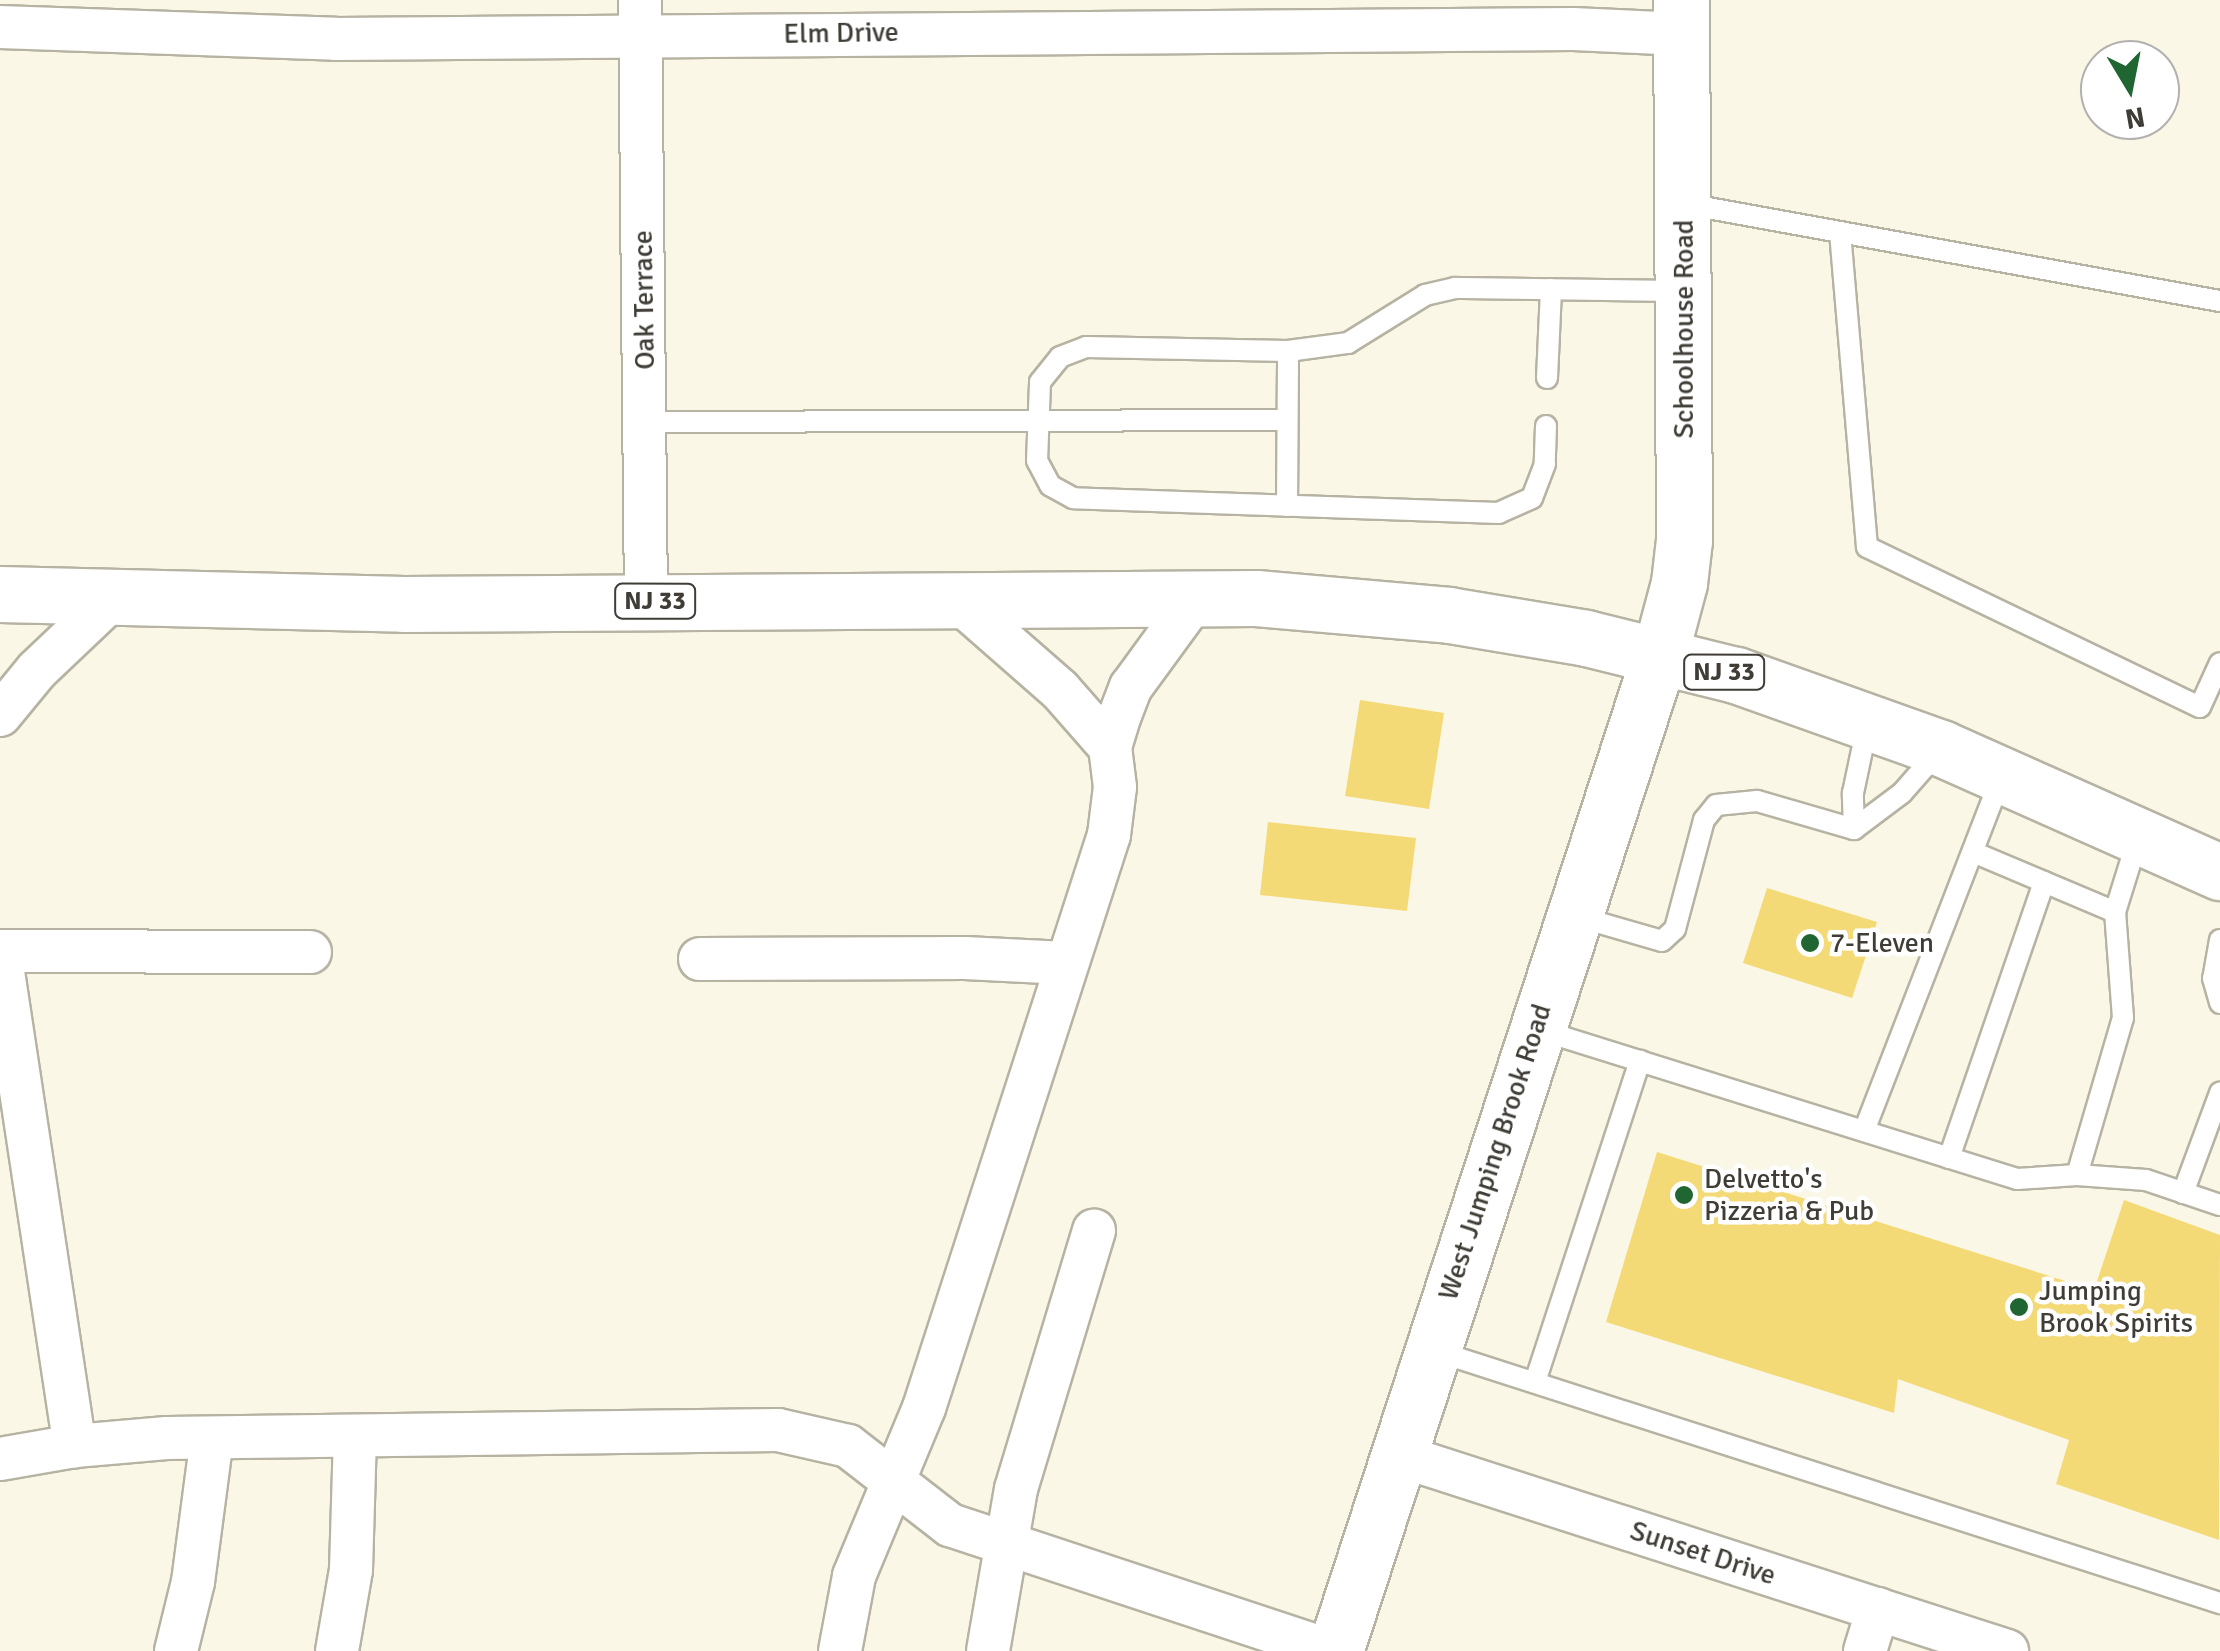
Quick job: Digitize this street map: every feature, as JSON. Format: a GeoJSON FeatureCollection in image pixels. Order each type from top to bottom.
{"type":"FeatureCollection","features":[{"type":"Feature","properties":{"kind":"main road","name":"Schoolhouse Road"},"geometry":{"type":"LineString","coordinates":[[1660,654],[1679,583],[1684,540],[1682,17]]}},
{"type":"Feature","properties":{"kind":"main road","name":"NJ 33"},"geometry":{"type":"LineString","coordinates":[[0,594],[404,604],[1196,598],[1318,602],[1450,615],[1660,654],[1736,675],[1941,748],[2220,872]]}},
{"type":"Feature","properties":{"kind":"main road","name":"West Jumping Brook Road"},"geometry":{"type":"LineString","coordinates":[[1333,1651],[1660,654]]}},
{"type":"Feature","properties":{"kind":"street","name":"Elm Drive"},"geometry":{"type":"LineString","coordinates":[[0,27],[336,39],[640,18],[1534,29],[1682,17]]}},
{"type":"Feature","properties":{"kind":"street","name":"Oak Terrace"},"geometry":{"type":"LineString","coordinates":[[640,18],[646,601]]}},
{"type":"Feature","properties":{"kind":"street"},"geometry":{"type":"LineString","coordinates":[[0,715],[37,670],[113,598]]}},
{"type":"Feature","properties":{"kind":"street"},"geometry":{"type":"LineString","coordinates":[[840,1651],[854,1576],[924,1408],[1114,810],[1110,747],[1131,687],[1196,598]]}},
{"type":"Feature","properties":{"kind":"street"},"geometry":{"type":"LineString","coordinates":[[956,599],[1060,690],[1110,747]]}},
{"type":"Feature","properties":{"kind":"street"},"geometry":{"type":"LineString","coordinates":[[74,1446],[0,952],[310,952]]}},
{"type":"Feature","properties":{"kind":"street"},"geometry":{"type":"LineString","coordinates":[[700,959],[965,958],[1066,963]]}},
{"type":"Feature","properties":{"kind":"street"},"geometry":{"type":"LineString","coordinates":[[988,1651],[1016,1489],[1094,1230]]}},
{"type":"Feature","properties":{"kind":"street"},"geometry":{"type":"LineString","coordinates":[[0,1460],[74,1446],[212,1438],[778,1430],[848,1446],[950,1526],[1333,1651]]}},
{"type":"Feature","properties":{"kind":"street"},"geometry":{"type":"LineString","coordinates":[[337,1651],[352,1570],[355,1436]]}},
{"type":"Feature","properties":{"kind":"street"},"geometry":{"type":"LineString","coordinates":[[176,1651],[193,1582],[212,1438]]}},
{"type":"Feature","properties":{"kind":"street","name":"Sunset Drive"},"geometry":{"type":"LineString","coordinates":[[1398,1455],[2007,1651]]}},
{"type":"Feature","properties":{"kind":"street"},"geometry":{"type":"LineString","coordinates":[[1865,1651],[1878,1609]]}},
{"type":"Feature","properties":{"kind":"lane"},"geometry":{"type":"LineString","coordinates":[[1684,204],[2220,301]]}},
{"type":"Feature","properties":{"kind":"lane"},"geometry":{"type":"LineString","coordinates":[[1840,232],[1867,548],[2200,707],[2220,663]]}},
{"type":"Feature","properties":{"kind":"lane"},"geometry":{"type":"LineString","coordinates":[[1546,426],[1544,464],[1532,498],[1500,513],[1073,498],[1050,485],[1036,461],[1040,382],[1060,356],[1086,347],[1288,351],[1348,343],[1425,295],[1455,288],[1685,292]]}},
{"type":"Feature","properties":{"kind":"lane"},"geometry":{"type":"LineString","coordinates":[[1548,378],[1550,289]]}},
{"type":"Feature","properties":{"kind":"lane"},"geometry":{"type":"LineString","coordinates":[[1288,351],[1288,506]]}},
{"type":"Feature","properties":{"kind":"lane"},"geometry":{"type":"LineString","coordinates":[[646,422],[1286,420]]}},
{"type":"Feature","properties":{"kind":"lane"},"geometry":{"type":"LineString","coordinates":[[1854,829],[1854,793],[1868,722]]}},
{"type":"Feature","properties":{"kind":"lane"},"geometry":{"type":"LineString","coordinates":[[1854,829],[1902,793],[1941,748]]}},
{"type":"Feature","properties":{"kind":"lane"},"geometry":{"type":"LineString","coordinates":[[1864,1131],[2003,774]]}},
{"type":"Feature","properties":{"kind":"lane"},"geometry":{"type":"LineString","coordinates":[[1572,915],[1630,936],[1662,941],[1675,929],[1704,820],[1716,804],[1758,801],[1854,829]]}},
{"type":"Feature","properties":{"kind":"lane"},"geometry":{"type":"LineString","coordinates":[[2077,1174],[2122,1018],[2114,912],[2139,836]]}},
{"type":"Feature","properties":{"kind":"lane"},"geometry":{"type":"LineString","coordinates":[[1973,852],[2114,912]]}},
{"type":"Feature","properties":{"kind":"lane"},"geometry":{"type":"LineString","coordinates":[[1949,1158],[2044,882]]}},
{"type":"Feature","properties":{"kind":"lane"},"geometry":{"type":"LineString","coordinates":[[2220,940],[2214,978],[2220,1002]]}},
{"type":"Feature","properties":{"kind":"lane"},"geometry":{"type":"LineString","coordinates":[[1535,1028],[2017,1179],[2077,1174],[2146,1180],[2220,1205]]}},
{"type":"Feature","properties":{"kind":"lane"},"geometry":{"type":"LineString","coordinates":[[1535,1382],[1640,1061]]}},
{"type":"Feature","properties":{"kind":"lane"},"geometry":{"type":"LineString","coordinates":[[2184,1193],[2220,1092]]}},
{"type":"Feature","properties":{"kind":"lane"},"geometry":{"type":"LineString","coordinates":[[1432,1350],[2220,1602]]}},
{"type":"Feature","properties":{"kind":"building"},"geometry":{"type":"Polygon","coordinates":[[[1360,700],[1444,713],[1429,809],[1345,796],[1360,700]]]}},
{"type":"Feature","properties":{"kind":"building"},"geometry":{"type":"Polygon","coordinates":[[[1268,822],[1416,838],[1407,911],[1260,895],[1268,822]]]}},
{"type":"Feature","properties":{"kind":"building","name":"7-Eleven"},"geometry":{"type":"Polygon","coordinates":[[[1767,888],[1877,922],[1852,998],[1743,963],[1767,888]]]}},
{"type":"Feature","properties":{"kind":"building"},"geometry":{"type":"Polygon","coordinates":[[[1657,1152],[2094,1290],[2124,1200],[2220,1235],[2219,1540],[2056,1484],[2069,1440],[1898,1379],[1894,1413],[1606,1322],[1657,1152]]]}},
{"type":"Feature","properties":{"kind":"place","name":"7-Eleven"},"geometry":{"type":"Point","coordinates":[1810,943]}},
{"type":"Feature","properties":{"kind":"place","name":"Delvetto's Pizzeria & Pub"},"geometry":{"type":"Point","coordinates":[1684,1195]}},
{"type":"Feature","properties":{"kind":"place","name":"Jumping Brook Spirits"},"geometry":{"type":"Point","coordinates":[2019,1307]}}]}
